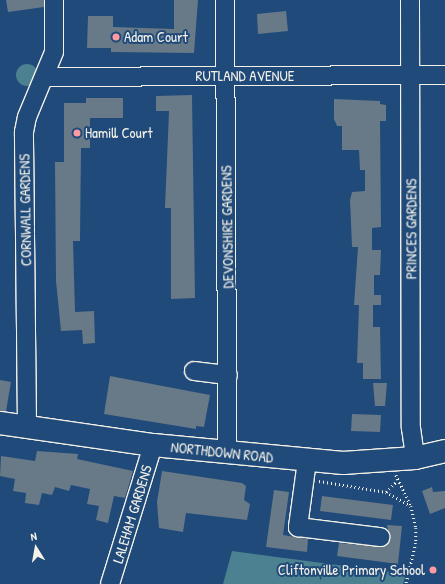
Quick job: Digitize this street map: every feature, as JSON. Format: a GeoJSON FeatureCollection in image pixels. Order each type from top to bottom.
{"type":"FeatureCollection","features":[{"type":"Feature","properties":{"kind":"main road","name":"NORTHDOWN ROAD"},"geometry":{"type":"LineString","coordinates":[[0,423],[153,445],[227,453],[306,470],[416,458],[445,451]]}},
{"type":"Feature","properties":{"kind":"street","name":"CORNWALL GARDENS"},"geometry":{"type":"LineString","coordinates":[[27,426],[24,132],[27,117],[46,77],[54,52],[54,0]]}},
{"type":"Feature","properties":{"kind":"street","name":"DEVONSHIRE GARDENS"},"geometry":{"type":"LineString","coordinates":[[225,0],[228,375],[227,453]]}},
{"type":"Feature","properties":{"kind":"street","name":"PRINCES GARDENS"},"geometry":{"type":"LineString","coordinates":[[410,0],[411,428],[416,458]]}},
{"type":"Feature","properties":{"kind":"street","name":"RUTLAND AVENUE"},"geometry":{"type":"LineString","coordinates":[[46,77],[445,75]]}},
{"type":"Feature","properties":{"kind":"street"},"geometry":{"type":"LineString","coordinates":[[194,371],[228,375]]}},
{"type":"Feature","properties":{"kind":"street","name":"LALEHAM GARDENS"},"geometry":{"type":"LineString","coordinates":[[110,584],[153,445]]}},
{"type":"Feature","properties":{"kind":"street"},"geometry":{"type":"LineString","coordinates":[[306,470],[298,527],[380,537]]}},
{"type":"Feature","properties":{"kind":"path"},"geometry":{"type":"LineString","coordinates":[[394,460],[396,482],[411,506],[416,543],[406,584]]}},
{"type":"Feature","properties":{"kind":"path"},"geometry":{"type":"LineString","coordinates":[[306,470],[386,492],[411,506]]}},
{"type":"Feature","properties":{"kind":"path"},"geometry":{"type":"LineString","coordinates":[[386,492],[396,482]]}},
{"type":"Feature","properties":{"kind":"green space"},"geometry":{"type":"Polygon","coordinates":[[[27,64],[35,67],[38,75],[35,83],[27,86],[19,83],[16,75],[19,67],[27,64]]]}},
{"type":"Feature","properties":{"kind":"green space"},"geometry":{"type":"Polygon","coordinates":[[[232,551],[406,574],[403,584],[223,584],[232,551]]]}},
{"type":"Feature","properties":{"kind":"building"},"geometry":{"type":"Polygon","coordinates":[[[6,0],[44,0],[44,7],[8,12],[6,0]]]}},
{"type":"Feature","properties":{"kind":"building"},"geometry":{"type":"Polygon","coordinates":[[[174,0],[198,0],[194,53],[111,52],[111,48],[87,48],[88,16],[113,16],[113,27],[174,29],[174,0]]]}},
{"type":"Feature","properties":{"kind":"building"},"geometry":{"type":"Polygon","coordinates":[[[286,11],[288,31],[258,34],[257,14],[286,11]]]}},
{"type":"Feature","properties":{"kind":"building"},"geometry":{"type":"Polygon","coordinates":[[[192,95],[195,298],[171,299],[171,208],[165,208],[169,111],[156,111],[156,96],[192,95]]]}},
{"type":"Feature","properties":{"kind":"building"},"geometry":{"type":"Polygon","coordinates":[[[86,98],[123,98],[123,118],[90,118],[90,148],[81,148],[80,241],[73,241],[75,312],[94,311],[95,343],[83,344],[82,330],[61,331],[56,281],[55,162],[64,162],[64,103],[86,103],[86,98]]]}},
{"type":"Feature","properties":{"kind":"building"},"geometry":{"type":"Polygon","coordinates":[[[334,99],[380,101],[380,104],[386,105],[386,121],[380,121],[381,227],[372,228],[372,250],[381,250],[380,275],[374,275],[374,295],[381,295],[381,305],[373,305],[373,327],[380,327],[381,379],[363,379],[363,363],[357,363],[359,305],[354,305],[358,247],[352,247],[350,200],[352,192],[365,191],[365,170],[360,170],[359,150],[342,150],[342,126],[337,126],[334,119],[334,99]]]}},
{"type":"Feature","properties":{"kind":"building"},"geometry":{"type":"Polygon","coordinates":[[[110,376],[210,395],[204,427],[196,426],[196,429],[104,414],[110,376]]]}},
{"type":"Feature","properties":{"kind":"building"},"geometry":{"type":"Polygon","coordinates":[[[0,380],[11,382],[6,411],[0,411],[0,380]]]}},
{"type":"Feature","properties":{"kind":"building"},"geometry":{"type":"Polygon","coordinates":[[[373,383],[387,383],[385,406],[375,406],[373,383]]]}},
{"type":"Feature","properties":{"kind":"building"},"geometry":{"type":"Polygon","coordinates":[[[352,414],[381,415],[380,432],[351,431],[352,414]]]}},
{"type":"Feature","properties":{"kind":"building"},"geometry":{"type":"Polygon","coordinates":[[[37,451],[78,454],[77,459],[133,471],[125,498],[114,496],[108,523],[96,520],[99,506],[87,504],[90,489],[71,485],[69,491],[55,487],[52,495],[42,493],[39,505],[25,503],[26,493],[13,491],[15,479],[0,476],[1,456],[35,461],[37,451]]]}},
{"type":"Feature","properties":{"kind":"building"},"geometry":{"type":"Polygon","coordinates":[[[162,471],[242,483],[246,486],[244,500],[250,504],[247,520],[186,513],[183,532],[159,528],[157,502],[162,471]]]}},
{"type":"Feature","properties":{"kind":"building"},"geometry":{"type":"Polygon","coordinates":[[[432,487],[433,492],[445,491],[445,508],[430,514],[422,491],[432,487]]]}},
{"type":"Feature","properties":{"kind":"building"},"geometry":{"type":"Polygon","coordinates":[[[274,490],[289,492],[283,535],[308,539],[307,552],[266,547],[274,490]]]}},
{"type":"Feature","properties":{"kind":"building"},"geometry":{"type":"Polygon","coordinates":[[[322,496],[393,505],[391,520],[320,511],[322,496]]]}},
{"type":"Feature","properties":{"kind":"building"},"geometry":{"type":"Polygon","coordinates":[[[387,525],[402,526],[398,564],[337,556],[339,543],[385,547],[390,538],[387,525]]]}},
{"type":"Feature","properties":{"kind":"place","name":"Adam Court"},"geometry":{"type":"Point","coordinates":[116,37]}},
{"type":"Feature","properties":{"kind":"place","name":"Hamill Court"},"geometry":{"type":"Point","coordinates":[77,133]}},
{"type":"Feature","properties":{"kind":"place","name":"Cliftonville Primary School"},"geometry":{"type":"Point","coordinates":[433,570]}}]}
